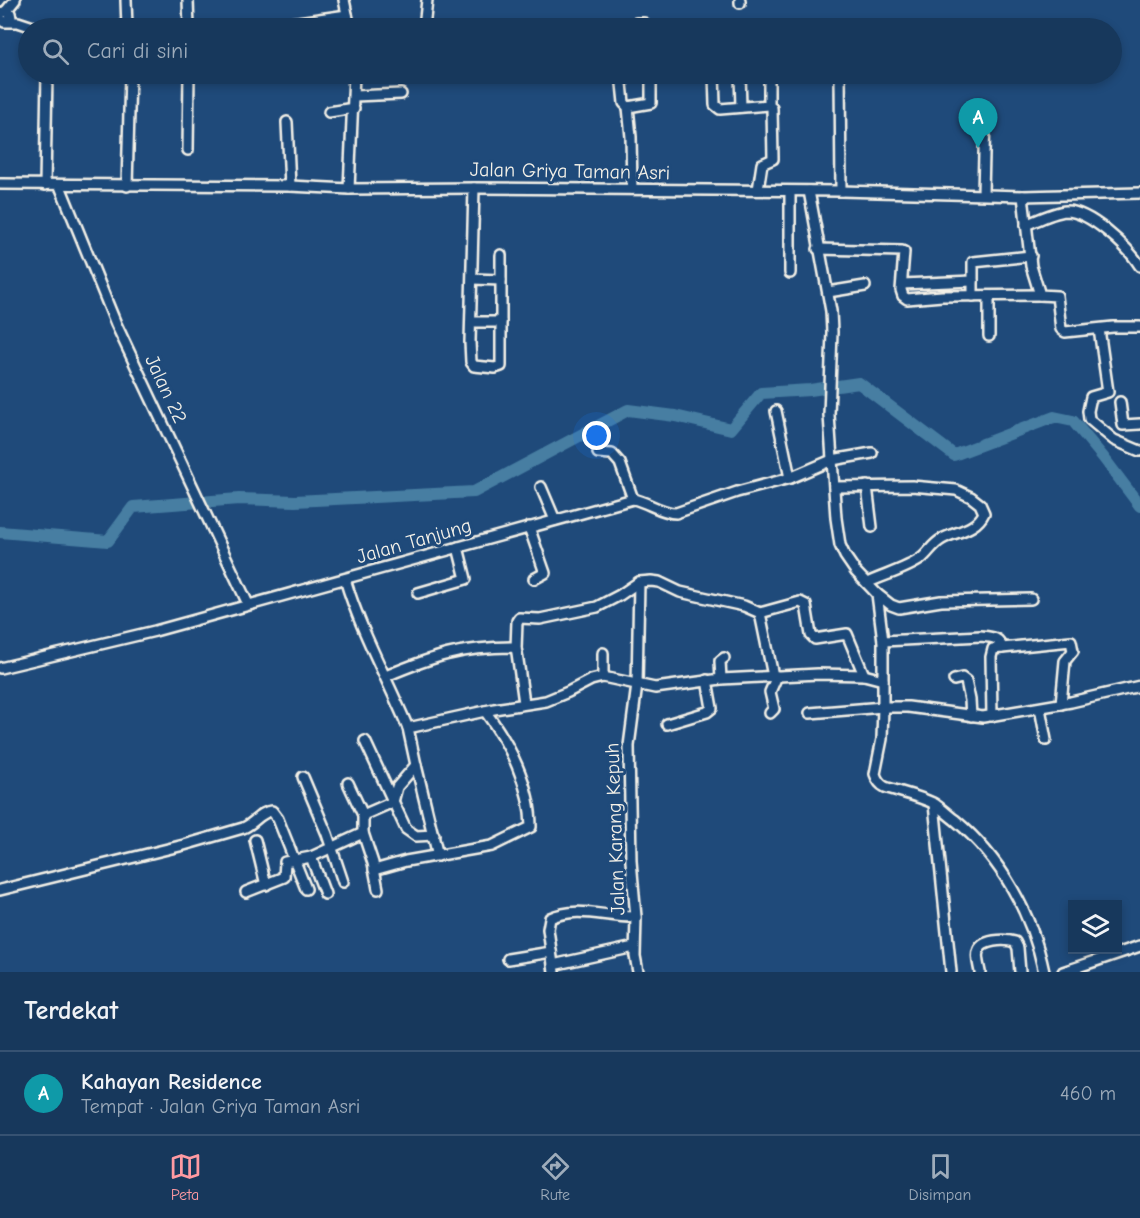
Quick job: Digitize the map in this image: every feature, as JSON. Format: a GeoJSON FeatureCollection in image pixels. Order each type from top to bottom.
{"type":"FeatureCollection","features":[{"type":"Feature","properties":{"kind":"street"},"geometry":{"type":"LineString","coordinates":[[15,0],[3,18],[18,22]]}},
{"type":"Feature","properties":{"kind":"street"},"geometry":{"type":"LineString","coordinates":[[126,0],[127,18]]}},
{"type":"Feature","properties":{"kind":"street"},"geometry":{"type":"LineString","coordinates":[[188,0],[189,18]]}},
{"type":"Feature","properties":{"kind":"street"},"geometry":{"type":"LineString","coordinates":[[344,0],[348,18]]}},
{"type":"Feature","properties":{"kind":"street"},"geometry":{"type":"LineString","coordinates":[[424,18],[427,0]]}},
{"type":"Feature","properties":{"kind":"street"},"geometry":{"type":"LineString","coordinates":[[323,18],[347,15]]}},
{"type":"Feature","properties":{"kind":"street"},"geometry":{"type":"LineString","coordinates":[[45,180],[47,84]]}},
{"type":"Feature","properties":{"kind":"street"},"geometry":{"type":"LineString","coordinates":[[127,186],[130,84]]}},
{"type":"Feature","properties":{"kind":"street"},"geometry":{"type":"LineString","coordinates":[[188,150],[189,84]]}},
{"type":"Feature","properties":{"kind":"street"},"geometry":{"type":"LineString","coordinates":[[349,189],[354,84]]}},
{"type":"Feature","properties":{"kind":"street"},"geometry":{"type":"LineString","coordinates":[[622,84],[624,103],[628,107],[631,137],[632,189]]}},
{"type":"Feature","properties":{"kind":"street"},"geometry":{"type":"LineString","coordinates":[[628,107],[651,103],[651,84]]}},
{"type":"Feature","properties":{"kind":"street"},"geometry":{"type":"LineString","coordinates":[[714,84],[717,109],[769,105],[769,84]]}},
{"type":"Feature","properties":{"kind":"street"},"geometry":{"type":"LineString","coordinates":[[740,84],[741,107]]}},
{"type":"Feature","properties":{"kind":"street"},"geometry":{"type":"LineString","coordinates":[[840,84],[841,191]]}},
{"type":"Feature","properties":{"kind":"street"},"geometry":{"type":"LineString","coordinates":[[354,96],[401,94]]}},
{"type":"Feature","properties":{"kind":"street"},"geometry":{"type":"LineString","coordinates":[[329,112],[354,108]]}},
{"type":"Feature","properties":{"kind":"street"},"geometry":{"type":"LineString","coordinates":[[758,190],[762,164],[773,159],[772,108]]}},
{"type":"Feature","properties":{"kind":"street"},"geometry":{"type":"LineString","coordinates":[[983,194],[985,115]]}},
{"type":"Feature","properties":{"kind":"street"},"geometry":{"type":"LineString","coordinates":[[287,122],[290,186]]}},
{"type":"Feature","properties":{"kind":"street","name":"Jalan Griya Taman Asri"},"geometry":{"type":"LineString","coordinates":[[0,184],[45,180],[60,186],[758,190],[1023,196],[1140,193]]}},
{"type":"Feature","properties":{"kind":"street","name":"Jalan 22"},"geometry":{"type":"LineString","coordinates":[[60,186],[116,324],[248,604]]}},
{"type":"Feature","properties":{"kind":"street"},"geometry":{"type":"LineString","coordinates":[[474,188],[471,362],[474,366],[495,368],[501,366],[501,255]]}},
{"type":"Feature","properties":{"kind":"street"},"geometry":{"type":"LineString","coordinates":[[809,191],[818,249],[828,292],[832,332],[829,415],[840,545],[856,572],[877,594],[899,608],[941,601],[1031,599]]}},
{"type":"Feature","properties":{"kind":"street"},"geometry":{"type":"LineString","coordinates":[[790,192],[790,273]]}},
{"type":"Feature","properties":{"kind":"street"},"geometry":{"type":"LineString","coordinates":[[1023,196],[1031,266],[1040,296]]}},
{"type":"Feature","properties":{"kind":"street"},"geometry":{"type":"LineString","coordinates":[[1026,225],[1067,211],[1078,214],[1103,228],[1121,242],[1140,266]]}},
{"type":"Feature","properties":{"kind":"street"},"geometry":{"type":"LineString","coordinates":[[818,249],[902,250],[904,252],[903,296],[908,299],[1058,296],[1061,329],[1065,332],[1140,327]]}},
{"type":"Feature","properties":{"kind":"street"},"geometry":{"type":"LineString","coordinates":[[973,296],[973,263],[975,261],[1031,256]]}},
{"type":"Feature","properties":{"kind":"street"},"geometry":{"type":"LineString","coordinates":[[473,279],[501,279]]}},
{"type":"Feature","properties":{"kind":"street"},"geometry":{"type":"LineString","coordinates":[[902,284],[973,281]]}},
{"type":"Feature","properties":{"kind":"street"},"geometry":{"type":"LineString","coordinates":[[828,292],[865,286]]}},
{"type":"Feature","properties":{"kind":"street"},"geometry":{"type":"LineString","coordinates":[[989,296],[989,336]]}},
{"type":"Feature","properties":{"kind":"street"},"geometry":{"type":"LineString","coordinates":[[472,322],[501,322]]}},
{"type":"Feature","properties":{"kind":"street"},"geometry":{"type":"LineString","coordinates":[[1099,329],[1108,392],[1091,397],[1089,419],[1114,440],[1140,451]]}},
{"type":"Feature","properties":{"kind":"street"},"geometry":{"type":"LineString","coordinates":[[1120,402],[1123,425],[1140,424]]}},
{"type":"Feature","properties":{"kind":"street"},"geometry":{"type":"LineString","coordinates":[[776,411],[790,478]]}},
{"type":"Feature","properties":{"kind":"street"},"geometry":{"type":"LineString","coordinates":[[598,453],[612,454],[620,463],[633,499],[645,501],[668,513],[676,513],[737,492],[790,478],[832,460],[872,453]]}},
{"type":"Feature","properties":{"kind":"street"},"geometry":{"type":"LineString","coordinates":[[867,486],[872,527]]}},
{"type":"Feature","properties":{"kind":"street"},"geometry":{"type":"LineString","coordinates":[[834,487],[912,486],[956,490],[980,504],[984,513],[982,519],[969,529],[942,539],[921,558],[867,583]]}},
{"type":"Feature","properties":{"kind":"street"},"geometry":{"type":"LineString","coordinates":[[541,487],[555,520]]}},
{"type":"Feature","properties":{"kind":"street","name":"Jalan Tanjung"},"geometry":{"type":"LineString","coordinates":[[0,668],[155,631],[633,499]]}},
{"type":"Feature","properties":{"kind":"street"},"geometry":{"type":"LineString","coordinates":[[529,527],[545,573],[534,579]]}},
{"type":"Feature","properties":{"kind":"street"},"geometry":{"type":"LineString","coordinates":[[418,593],[466,579],[458,547]]}},
{"type":"Feature","properties":{"kind":"street"},"geometry":{"type":"LineString","coordinates":[[345,579],[361,626],[408,728],[438,856]]}},
{"type":"Feature","properties":{"kind":"street"},"geometry":{"type":"LineString","coordinates":[[524,703],[516,649],[519,618],[548,618],[597,607],[620,596],[639,582],[660,582],[680,592],[730,602],[760,613],[795,602],[806,605],[811,635],[815,639],[848,634],[864,675]]}},
{"type":"Feature","properties":{"kind":"street","name":"Jalan Karang Kepuh"},"geometry":{"type":"LineString","coordinates":[[638,971],[634,947],[636,917],[631,861],[629,746],[637,685],[639,582]]}},
{"type":"Feature","properties":{"kind":"street"},"geometry":{"type":"LineString","coordinates":[[877,594],[883,641],[883,707],[882,739],[876,779],[885,787],[934,804],[966,830],[989,853],[1025,913],[1044,972]]}},
{"type":"Feature","properties":{"kind":"street"},"geometry":{"type":"LineString","coordinates":[[760,613],[775,676],[770,692],[774,709],[770,713]]}},
{"type":"Feature","properties":{"kind":"street"},"geometry":{"type":"LineString","coordinates":[[883,641],[989,636],[1000,641],[1002,648]]}},
{"type":"Feature","properties":{"kind":"street"},"geometry":{"type":"LineString","coordinates":[[992,716],[991,657],[993,649],[1071,641],[1073,651],[1065,661],[1061,704]]}},
{"type":"Feature","properties":{"kind":"street"},"geometry":{"type":"LineString","coordinates":[[386,676],[436,656],[467,649],[485,647],[516,649]]}},
{"type":"Feature","properties":{"kind":"street"},"geometry":{"type":"LineString","coordinates":[[603,653],[603,677]]}},
{"type":"Feature","properties":{"kind":"street"},"geometry":{"type":"LineString","coordinates":[[721,679],[720,661],[724,658]]}},
{"type":"Feature","properties":{"kind":"street"},"geometry":{"type":"LineString","coordinates":[[408,728],[556,698],[581,684],[603,677],[655,688],[684,686],[707,680],[818,674],[864,675],[883,680]]}},
{"type":"Feature","properties":{"kind":"street"},"geometry":{"type":"LineString","coordinates":[[954,680],[962,678],[966,681],[971,716]]}},
{"type":"Feature","properties":{"kind":"street"},"geometry":{"type":"LineString","coordinates":[[667,724],[707,712],[712,708],[707,680]]}},
{"type":"Feature","properties":{"kind":"street"},"geometry":{"type":"LineString","coordinates":[[810,713],[908,707],[971,716],[992,716],[1061,704],[1140,686]]}},
{"type":"Feature","properties":{"kind":"street"},"geometry":{"type":"LineString","coordinates":[[1040,708],[1046,740]]}},
{"type":"Feature","properties":{"kind":"street"},"geometry":{"type":"LineString","coordinates":[[374,870],[492,846],[531,827],[531,809],[513,758],[500,730],[485,711]]}},
{"type":"Feature","properties":{"kind":"street"},"geometry":{"type":"LineString","coordinates":[[365,741],[406,829],[416,836],[434,835]]}},
{"type":"Feature","properties":{"kind":"street"},"geometry":{"type":"LineString","coordinates":[[393,802],[397,787],[416,765]]}},
{"type":"Feature","properties":{"kind":"street"},"geometry":{"type":"LineString","coordinates":[[303,777],[343,882]]}},
{"type":"Feature","properties":{"kind":"street"},"geometry":{"type":"LineString","coordinates":[[348,783],[363,815],[363,833],[378,889]]}},
{"type":"Feature","properties":{"kind":"street"},"geometry":{"type":"LineString","coordinates":[[363,815],[393,802]]}},
{"type":"Feature","properties":{"kind":"street"},"geometry":{"type":"LineString","coordinates":[[934,804],[951,972]]}},
{"type":"Feature","properties":{"kind":"street"},"geometry":{"type":"LineString","coordinates":[[0,890],[184,845],[249,826],[267,811],[272,811],[278,819],[306,889]]}},
{"type":"Feature","properties":{"kind":"street"},"geometry":{"type":"LineString","coordinates":[[246,892],[284,877],[285,862],[311,857],[363,833]]}},
{"type":"Feature","properties":{"kind":"street"},"geometry":{"type":"LineString","coordinates":[[255,840],[266,885]]}},
{"type":"Feature","properties":{"kind":"street"},"geometry":{"type":"LineString","coordinates":[[311,857],[326,894]]}},
{"type":"Feature","properties":{"kind":"street"},"geometry":{"type":"LineString","coordinates":[[634,947],[553,968],[548,922],[554,916],[579,911],[594,912],[616,918],[636,917]]}},
{"type":"Feature","properties":{"kind":"street"},"geometry":{"type":"LineString","coordinates":[[980,972],[977,952],[981,947],[990,942],[1010,940],[1015,942],[1018,948],[1020,972]]}},
{"type":"Feature","properties":{"kind":"street"},"geometry":{"type":"LineString","coordinates":[[1063,972],[1140,946]]}},
{"type":"Feature","properties":{"kind":"street"},"geometry":{"type":"LineString","coordinates":[[508,959],[551,952]]}},
{"type":"Feature","properties":{"kind":"street"},"geometry":{"type":"LineString","coordinates":[[638,971],[648,972]]}},
{"type":"Feature","properties":{"kind":"waterway"},"geometry":{"type":"LineString","coordinates":[[0,532],[108,541],[133,507],[239,499],[295,501],[474,492],[628,410],[675,416],[731,429],[761,393],[810,390],[859,383],[954,455],[1054,417],[1073,421],[1140,506]]}},
{"type":"Feature","properties":{"kind":"place","name":"Kahayan Residence"},"geometry":{"type":"Point","coordinates":[978,148]}}]}
